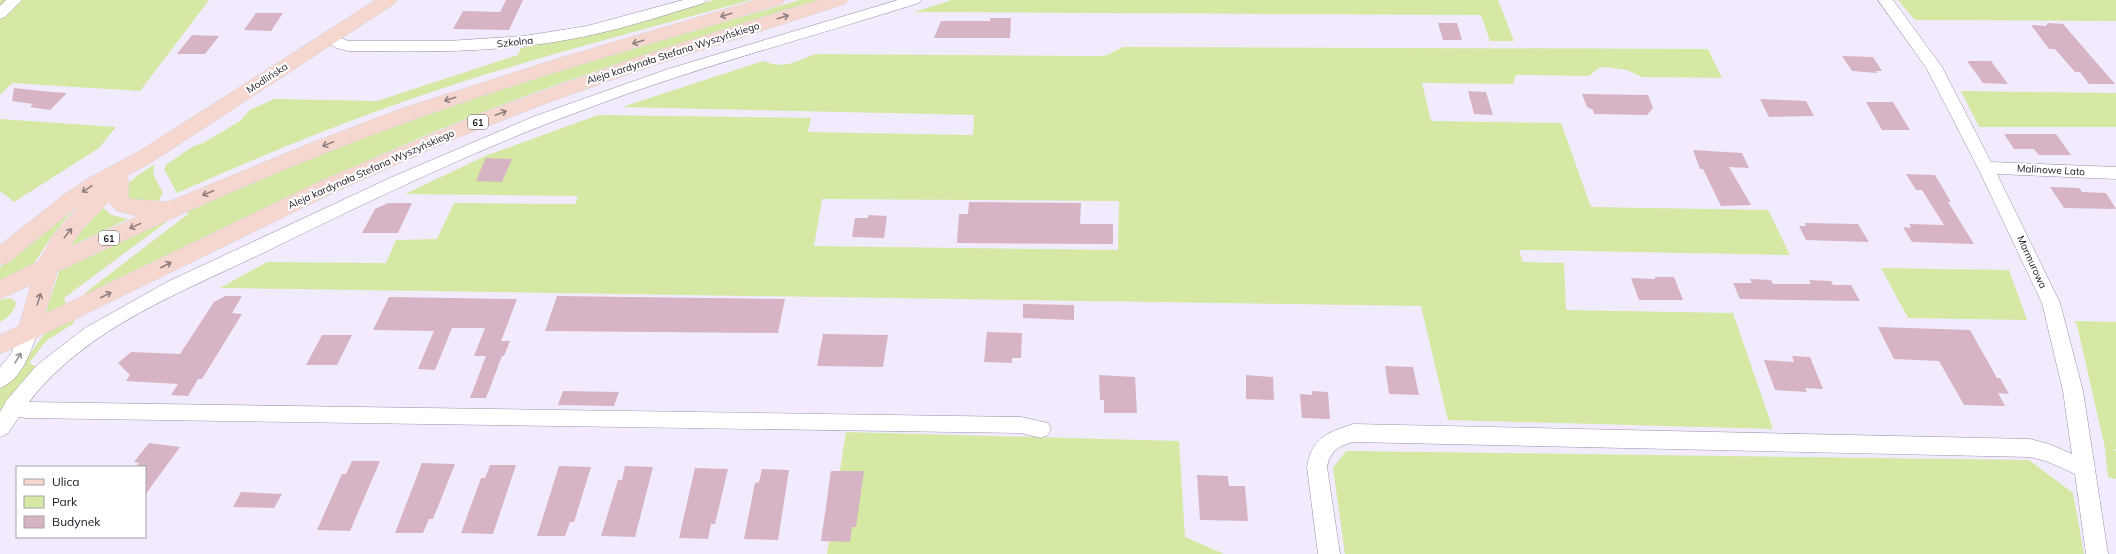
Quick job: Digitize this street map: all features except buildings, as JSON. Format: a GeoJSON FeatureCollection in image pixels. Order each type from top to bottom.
{"type":"FeatureCollection","features":[{"type":"Feature","properties":{"kind":"main road","name":"Modlińska"},"geometry":{"type":"LineString","coordinates":[[0,257],[72,199],[96,183],[145,157],[388,0]]}},
{"type":"Feature","properties":{"kind":"main road","name":"Aleja kardynała Stefana Wyszyńskiego"},"geometry":{"type":"LineString","coordinates":[[49,267],[172,208],[295,156],[427,107],[501,83],[776,0]]}},
{"type":"Feature","properties":{"kind":"main road","name":"Aleja kardynała Stefana Wyszyńskiego"},"geometry":{"type":"LineString","coordinates":[[30,332],[319,191],[440,137],[568,87],[839,0]]}},
{"type":"Feature","properties":{"kind":"main road","name":"Modlińska"},"geometry":{"type":"LineString","coordinates":[[30,332],[49,267],[55,251],[66,234],[92,205],[145,157]]}},
{"type":"Feature","properties":{"kind":"main road"},"geometry":{"type":"LineString","coordinates":[[119,181],[117,197],[124,206],[144,209],[172,208]]}},
{"type":"Feature","properties":{"kind":"main road","name":"61"},"geometry":{"type":"LineString","coordinates":[[0,290],[49,267]]}},
{"type":"Feature","properties":{"kind":"main road","name":"61"},"geometry":{"type":"LineString","coordinates":[[0,345],[30,332]]}},
{"type":"Feature","properties":{"kind":"street"},"geometry":{"type":"LineString","coordinates":[[0,14],[15,0]]}},
{"type":"Feature","properties":{"kind":"street","name":"Szkolna"},"geometry":{"type":"LineString","coordinates":[[329,38],[341,45],[354,46],[473,45],[510,43],[550,38],[594,29],[699,0]]}},
{"type":"Feature","properties":{"kind":"street"},"geometry":{"type":"LineString","coordinates":[[0,428],[13,407],[52,364],[82,341],[117,318],[369,192],[511,131],[638,84],[914,0]]}},
{"type":"Feature","properties":{"kind":"street","name":"Marmurowa"},"geometry":{"type":"LineString","coordinates":[[1885,0],[1934,67],[1986,168],[2051,303],[2072,391],[2080,434],[2097,554]]}},
{"type":"Feature","properties":{"kind":"street","name":"Malinowe Lato"},"geometry":{"type":"LineString","coordinates":[[1986,168],[2116,173]]}},
{"type":"Feature","properties":{"kind":"street"},"geometry":{"type":"LineString","coordinates":[[0,380],[19,358],[30,332]]}},
{"type":"Feature","properties":{"kind":"street"},"geometry":{"type":"LineString","coordinates":[[13,407],[26,410],[1021,425],[1041,429]]}},
{"type":"Feature","properties":{"kind":"street"},"geometry":{"type":"LineString","coordinates":[[1329,554],[1317,467],[1318,455],[1323,448],[1332,441],[1353,434],[2030,448],[2049,453],[2084,468]]}},
{"type":"Feature","properties":{"kind":"green space"},"geometry":{"type":"Polygon","coordinates":[[[0,0],[209,0],[140,91],[12,83],[0,95],[0,0]]]}},
{"type":"Feature","properties":{"kind":"green space"},"geometry":{"type":"Polygon","coordinates":[[[714,0],[751,0],[520,64],[428,93],[305,139],[177,193],[164,169],[166,165],[192,147],[203,143],[240,121],[250,110],[274,99],[377,101],[518,55],[521,48],[602,32],[714,0]]]}},
{"type":"Feature","properties":{"kind":"green space"},"geometry":{"type":"Polygon","coordinates":[[[800,0],[821,0],[620,63],[471,117],[337,174],[86,295],[85,293],[188,214],[186,210],[272,174],[417,118],[512,86],[608,56],[800,0]]]}},
{"type":"Feature","properties":{"kind":"green space"},"geometry":{"type":"Polygon","coordinates":[[[952,0],[1498,0],[1514,41],[1490,41],[1481,15],[914,12],[952,0]]]}},
{"type":"Feature","properties":{"kind":"green space"},"geometry":{"type":"Polygon","coordinates":[[[1898,0],[2116,0],[2116,21],[1915,20],[1898,0]]]}},
{"type":"Feature","properties":{"kind":"green space"},"geometry":{"type":"Polygon","coordinates":[[[1123,47],[1708,49],[1722,78],[1642,77],[1627,70],[1607,67],[1599,68],[1589,76],[1516,75],[1513,84],[1422,83],[1431,121],[1561,123],[1591,207],[1768,210],[1790,255],[1519,250],[1523,262],[1564,263],[1566,310],[1733,313],[1773,429],[1448,420],[1421,306],[220,288],[267,262],[386,263],[396,240],[437,239],[454,203],[575,204],[578,196],[405,194],[485,156],[598,115],[811,118],[808,132],[973,135],[974,115],[622,107],[763,61],[771,64],[784,65],[816,54],[1107,55],[1123,47]],[[822,199],[814,246],[1118,250],[1119,201],[822,199]]]}},
{"type":"Feature","properties":{"kind":"green space"},"geometry":{"type":"Polygon","coordinates":[[[1961,91],[2116,93],[2116,127],[1979,127],[1961,91]]]}},
{"type":"Feature","properties":{"kind":"green space"},"geometry":{"type":"Polygon","coordinates":[[[0,119],[116,127],[99,148],[14,202],[0,191],[0,119]]]}},
{"type":"Feature","properties":{"kind":"green space"},"geometry":{"type":"Polygon","coordinates":[[[155,164],[153,174],[163,193],[159,200],[151,204],[132,203],[124,192],[137,176],[155,164]]]}},
{"type":"Feature","properties":{"kind":"green space"},"geometry":{"type":"Polygon","coordinates":[[[78,205],[53,234],[33,265],[0,281],[0,268],[4,263],[78,205]]]}},
{"type":"Feature","properties":{"kind":"green space"},"geometry":{"type":"Polygon","coordinates":[[[103,207],[111,215],[128,219],[71,246],[77,236],[103,207]]]}},
{"type":"Feature","properties":{"kind":"green space"},"geometry":{"type":"Polygon","coordinates":[[[168,218],[169,220],[64,298],[66,305],[45,315],[60,269],[168,218]]]}},
{"type":"Feature","properties":{"kind":"green space"},"geometry":{"type":"Polygon","coordinates":[[[1881,268],[2009,270],[2027,320],[1908,318],[1881,268]]]}},
{"type":"Feature","properties":{"kind":"green space"},"geometry":{"type":"Polygon","coordinates":[[[10,298],[16,302],[14,309],[0,322],[0,300],[10,298]]]}},
{"type":"Feature","properties":{"kind":"green space"},"geometry":{"type":"Polygon","coordinates":[[[74,318],[74,323],[46,341],[29,363],[37,367],[15,391],[0,411],[0,389],[18,371],[44,334],[74,318]]]}},
{"type":"Feature","properties":{"kind":"green space"},"geometry":{"type":"Polygon","coordinates":[[[2074,321],[2116,322],[2116,449],[2113,449],[2116,451],[2116,479],[2108,477],[2105,448],[2077,325],[2074,321]]]}},
{"type":"Feature","properties":{"kind":"green space"},"geometry":{"type":"Polygon","coordinates":[[[846,432],[1179,441],[1185,537],[1224,554],[827,554],[846,432]]]}},
{"type":"Feature","properties":{"kind":"green space"},"geometry":{"type":"Polygon","coordinates":[[[1346,451],[2029,460],[2073,493],[2084,554],[1345,554],[1333,468],[1346,451]]]}}]}
